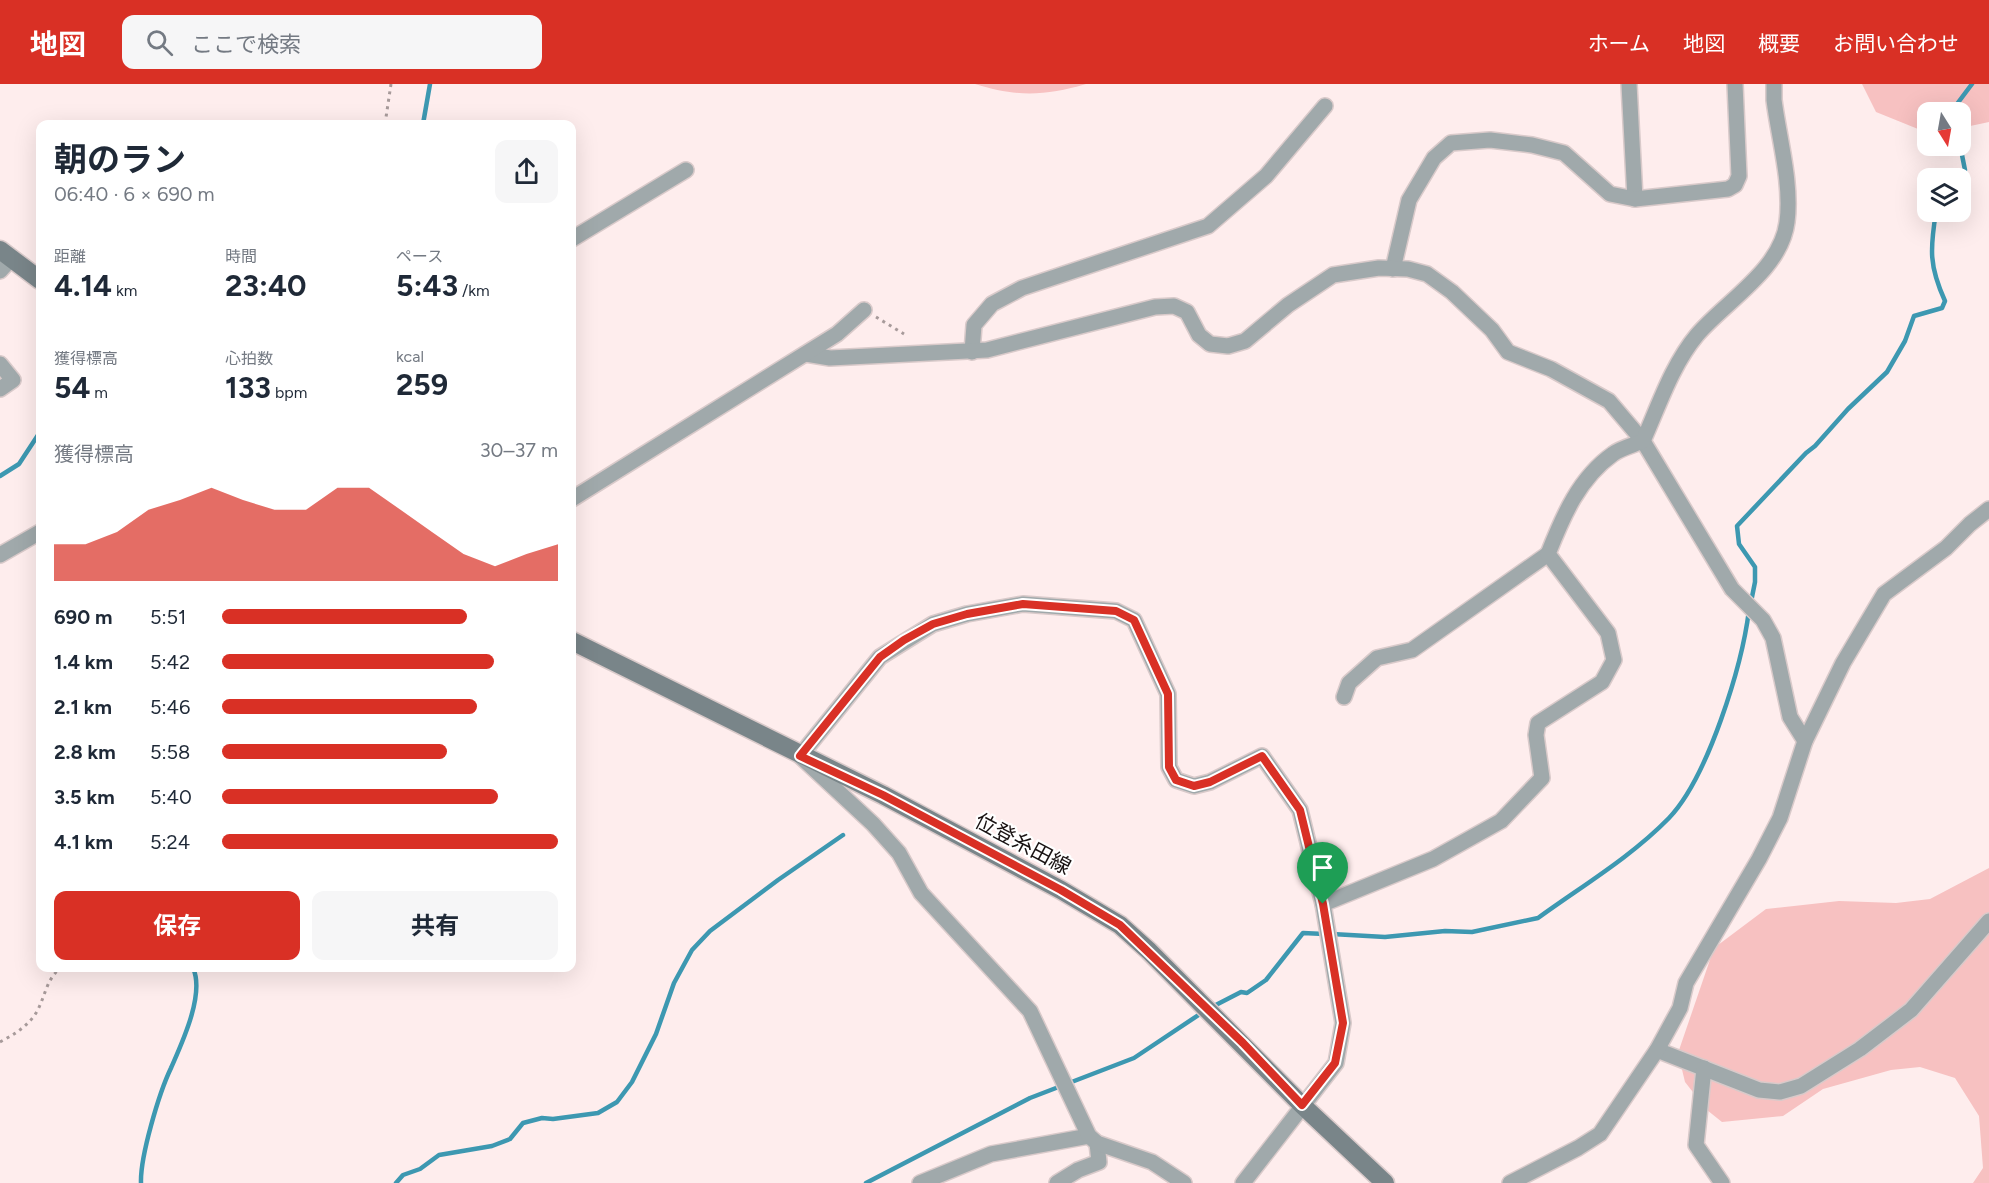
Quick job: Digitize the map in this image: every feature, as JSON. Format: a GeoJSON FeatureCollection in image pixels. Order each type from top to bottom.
{"type":"FeatureCollection","features":[{"type":"Feature","properties":{"kind":"main road"},"geometry":{"type":"LineString","coordinates":[[4,260],[36,278]]}},
{"type":"Feature","properties":{"kind":"main road","name":"位登糸田線"},"geometry":{"type":"LineString","coordinates":[[576,644],[883,795],[1061,890],[1120,925],[1209,1010],[1302,1105],[1385,1183]]}},
{"type":"Feature","properties":{"kind":"street"},"geometry":{"type":"LineString","coordinates":[[1629,84],[1635,199]]}},
{"type":"Feature","properties":{"kind":"street"},"geometry":{"type":"LineString","coordinates":[[1393,269],[1409,200],[1434,158],[1451,144],[1490,140],[1532,145],[1564,153],[1610,194],[1635,199],[1728,189],[1735,185],[1739,176],[1735,84]]}},
{"type":"Feature","properties":{"kind":"street"},"geometry":{"type":"LineString","coordinates":[[1344,697],[1349,683],[1377,658],[1412,650],[1548,554],[1568,504],[1587,480],[1614,453],[1643,441],[1679,361],[1698,334],[1755,280],[1782,244],[1787,223],[1787,194],[1774,100],[1774,84]]}},
{"type":"Feature","properties":{"kind":"street"},"geometry":{"type":"LineString","coordinates":[[972,352],[974,325],[992,304],[1022,288],[1208,226],[1266,176],[1325,106]]}},
{"type":"Feature","properties":{"kind":"street"},"geometry":{"type":"LineString","coordinates":[[576,237],[686,170]]}},
{"type":"Feature","properties":{"kind":"street"},"geometry":{"type":"LineString","coordinates":[[806,354],[831,358],[987,351],[1155,307],[1174,306],[1187,312],[1199,335],[1210,344],[1228,346],[1245,340],[1288,305],[1333,276],[1379,268],[1408,269],[1427,274],[1460,299],[1492,330],[1508,352],[1551,369],[1609,401],[1643,441],[1732,589],[1763,620],[1773,638],[1790,717],[1805,741]]}},
{"type":"Feature","properties":{"kind":"street"},"geometry":{"type":"LineString","coordinates":[[576,497],[837,334],[864,310]]}},
{"type":"Feature","properties":{"kind":"street"},"geometry":{"type":"LineString","coordinates":[[0,364],[13,380],[0,389]]}},
{"type":"Feature","properties":{"kind":"street"},"geometry":{"type":"LineString","coordinates":[[1510,1183],[1600,1134],[1657,1050],[1680,1008],[1686,983],[1695,966],[1759,859],[1780,818],[1805,741],[1843,663],[1884,594],[1946,548],[1989,509]]}},
{"type":"Feature","properties":{"kind":"street"},"geometry":{"type":"LineString","coordinates":[[0,555],[36,534]]}},
{"type":"Feature","properties":{"kind":"street"},"geometry":{"type":"LineString","coordinates":[[1323,904],[1433,859],[1501,821],[1542,778],[1536,735],[1538,723],[1602,682],[1614,660],[1608,633],[1548,554]]}},
{"type":"Feature","properties":{"kind":"street"},"geometry":{"type":"LineString","coordinates":[[1057,1183],[1078,1170],[1099,1162],[1093,1140],[1030,1011],[921,893],[898,853],[873,824],[800,756],[880,657],[933,624],[967,614],[1023,604],[1116,611],[1134,620],[1168,694],[1169,767],[1176,780],[1194,786],[1210,782],[1262,756],[1300,810],[1323,904],[1343,1023],[1335,1063],[1243,1183]]}},
{"type":"Feature","properties":{"kind":"street"},"geometry":{"type":"LineString","coordinates":[[1657,1050],[1759,1090],[1780,1092],[1801,1086],[1860,1050],[1911,1010],[1989,921]]}},
{"type":"Feature","properties":{"kind":"street"},"geometry":{"type":"LineString","coordinates":[[1704,1068],[1696,1145],[1722,1183]]}},
{"type":"Feature","properties":{"kind":"street"},"geometry":{"type":"LineString","coordinates":[[920,1183],[991,1154],[1093,1140],[1152,1162],[1184,1183]]}},
{"type":"Feature","properties":{"kind":"path"},"geometry":{"type":"LineString","coordinates":[[386,120],[391,84]]}},
{"type":"Feature","properties":{"kind":"path"},"geometry":{"type":"LineString","coordinates":[[864,310],[904,334]]}},
{"type":"Feature","properties":{"kind":"path"},"geometry":{"type":"LineString","coordinates":[[0,1042],[17,1032],[34,1015],[55,972]]}},
{"type":"Feature","properties":{"kind":"shaded area"},"geometry":{"type":"Polygon","coordinates":[[[975,84],[1086,84],[1044,93],[1017,93],[975,84]]]}},
{"type":"Feature","properties":{"kind":"shaded area"},"geometry":{"type":"Polygon","coordinates":[[[1862,84],[1989,84],[1989,122],[1971,126],[1971,102],[1917,102],[1917,129],[1876,112],[1862,84]]]}},
{"type":"Feature","properties":{"kind":"shaded area"},"geometry":{"type":"Polygon","coordinates":[[[1989,868],[1989,1183],[1973,1183],[1983,1168],[1979,1116],[1955,1078],[1920,1067],[1891,1070],[1823,1089],[1783,1116],[1722,1122],[1707,1110],[1685,1082],[1678,1053],[1714,948],[1766,909],[1839,901],[1896,903],[1930,899],[1989,868]]]}},
{"type":"Feature","properties":{"kind":"waterway"},"geometry":{"type":"LineString","coordinates":[[424,120],[430,84]]}},
{"type":"Feature","properties":{"kind":"waterway"},"geometry":{"type":"LineString","coordinates":[[1958,102],[1972,84]]}},
{"type":"Feature","properties":{"kind":"waterway"},"geometry":{"type":"LineString","coordinates":[[1962,156],[1965,168]]}},
{"type":"Feature","properties":{"kind":"waterway"},"geometry":{"type":"LineString","coordinates":[[1751,602],[1755,567],[1739,544],[1737,526],[1848,409],[1887,372],[1905,341],[1914,316],[1942,308],[1945,301],[1936,278],[1932,257],[1935,222]]}},
{"type":"Feature","properties":{"kind":"waterway"},"geometry":{"type":"LineString","coordinates":[[0,476],[19,464],[36,438]]}},
{"type":"Feature","properties":{"kind":"waterway"},"geometry":{"type":"LineString","coordinates":[[1332,934],[1385,937],[1445,931],[1472,932],[1538,918],[1639,846],[1669,818],[1683,800],[1710,749],[1731,690],[1749,610]]}},
{"type":"Feature","properties":{"kind":"waterway"},"geometry":{"type":"LineString","coordinates":[[396,1183],[403,1175],[420,1169],[439,1155],[492,1146],[510,1139],[523,1123],[542,1118],[553,1119],[598,1113],[617,1102],[632,1082],[656,1034],[674,983],[692,950],[710,931],[843,835]]}},
{"type":"Feature","properties":{"kind":"waterway"},"geometry":{"type":"LineString","coordinates":[[1210,1008],[1241,992],[1247,993],[1266,980],[1303,933],[1324,934]]}},
{"type":"Feature","properties":{"kind":"waterway"},"geometry":{"type":"LineString","coordinates":[[141,1183],[147,1142],[156,1109],[191,1018],[196,991],[194,972]]}},
{"type":"Feature","properties":{"kind":"waterway"},"geometry":{"type":"LineString","coordinates":[[866,1183],[1030,1098],[1134,1058],[1203,1012]]}},
{"type":"Feature","properties":{"kind":"route"},"geometry":{"type":"LineString","coordinates":[[1023,604],[1116,611],[1134,620],[1168,694],[1169,767],[1176,780],[1194,786],[1210,782],[1262,756],[1300,810],[1323,904],[1343,1023],[1335,1063],[1302,1105],[1243,1043],[1120,925],[1061,890],[883,795],[800,756],[880,657],[933,624],[967,614],[1023,604]]}}]}
